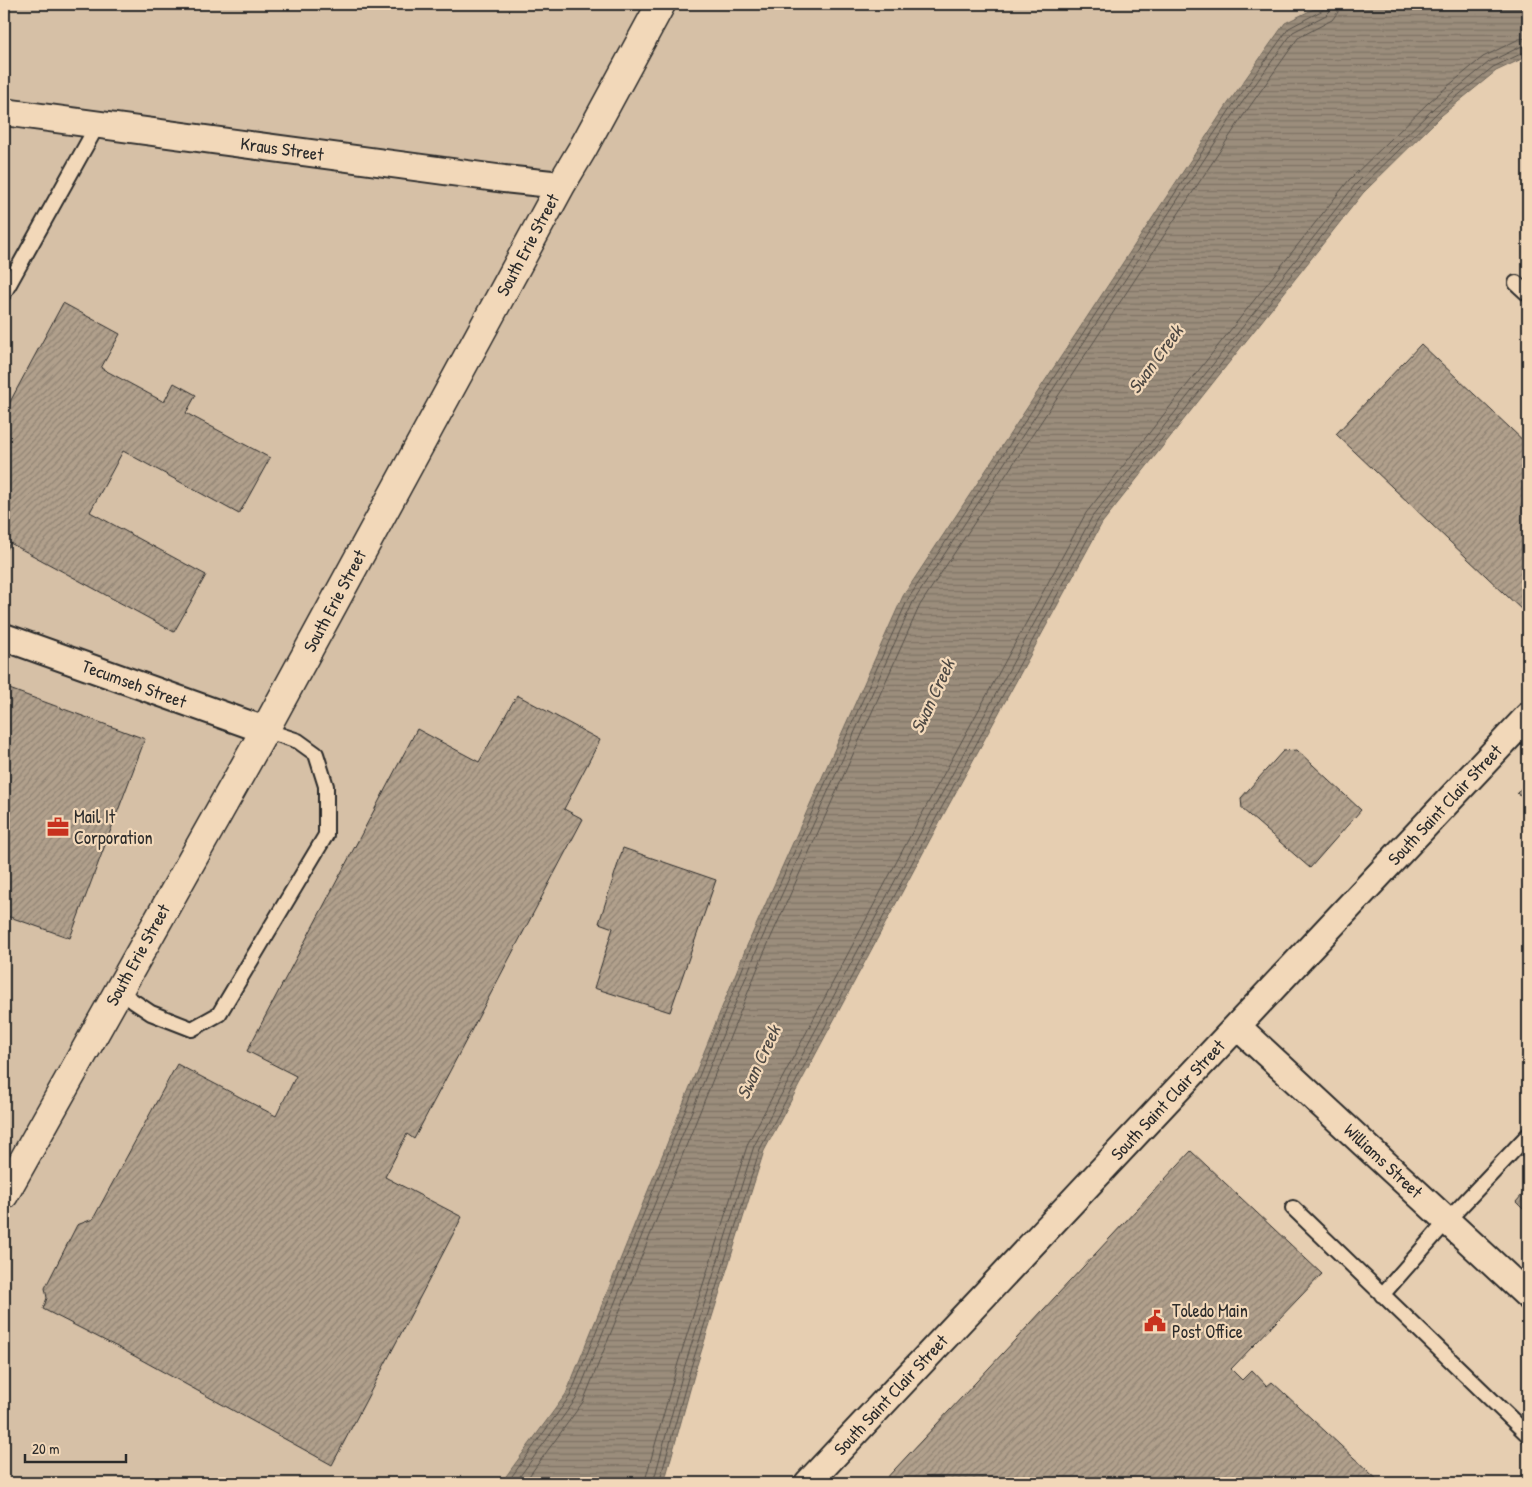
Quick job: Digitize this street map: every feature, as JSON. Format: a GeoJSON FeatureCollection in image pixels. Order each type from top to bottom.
{"type":"FeatureCollection","features":[{"type":"Feature","properties":{"kind":"street","name":"South Erie Street"},"geometry":{"type":"LineString","coordinates":[[4,1194],[265,730],[661,4]]}},
{"type":"Feature","properties":{"kind":"street","name":"Kraus Street"},"geometry":{"type":"LineString","coordinates":[[4,112],[561,185]]}},
{"type":"Feature","properties":{"kind":"street","name":"Tecumseh Street"},"geometry":{"type":"LineString","coordinates":[[4,637],[265,730]]}},
{"type":"Feature","properties":{"kind":"street","name":"South Saint Clair Street"},"geometry":{"type":"LineString","coordinates":[[808,1483],[1528,716]]}},
{"type":"Feature","properties":{"kind":"street","name":"Williams Street"},"geometry":{"type":"LineString","coordinates":[[1238,1027],[1528,1296]]}},
{"type":"Feature","properties":{"kind":"lane"},"geometry":{"type":"LineString","coordinates":[[4,292],[98,124]]}},
{"type":"Feature","properties":{"kind":"lane"},"geometry":{"type":"LineString","coordinates":[[1516,283],[1528,294]]}},
{"type":"Feature","properties":{"kind":"lane"},"geometry":{"type":"LineString","coordinates":[[118,991],[151,1013],[192,1029],[219,1014],[326,835],[326,786],[316,754],[298,741],[265,730]]}},
{"type":"Feature","properties":{"kind":"lane"},"geometry":{"type":"LineString","coordinates":[[1382,1295],[1447,1221],[1528,1135]]}},
{"type":"Feature","properties":{"kind":"lane"},"geometry":{"type":"LineString","coordinates":[[1293,1208],[1528,1435]]}},
{"type":"Feature","properties":{"kind":"shaded area"},"geometry":{"type":"Polygon","coordinates":[[[4,4],[1324,4],[1285,23],[1227,105],[903,596],[566,1394],[504,1479],[499,1483],[4,1483],[4,4]]]}},
{"type":"Feature","properties":{"kind":"water","name":"Swan Creek"},"geometry":{"type":"Polygon","coordinates":[[[1324,4],[1528,4],[1528,56],[1496,71],[1442,115],[1363,193],[1102,523],[764,1151],[696,1368],[664,1483],[499,1483],[504,1479],[566,1394],[746,948],[903,596],[1227,105],[1285,23],[1324,4]]]}},
{"type":"Feature","properties":{"kind":"building"},"geometry":{"type":"Polygon","coordinates":[[[63,303],[120,334],[101,368],[164,402],[174,383],[196,395],[186,413],[270,458],[239,514],[123,451],[90,512],[206,575],[174,632],[10,543],[4,555],[4,413],[63,303]]]}},
{"type":"Feature","properties":{"kind":"building"},"geometry":{"type":"Polygon","coordinates":[[[1421,344],[1528,445],[1528,606],[1523,611],[1336,434],[1421,344]]]}},
{"type":"Feature","properties":{"kind":"building","name":"Mail It Corporation"},"geometry":{"type":"Polygon","coordinates":[[[4,687],[145,739],[70,938],[4,915],[4,687]]]}},
{"type":"Feature","properties":{"kind":"building"},"geometry":{"type":"Polygon","coordinates":[[[517,695],[600,740],[564,809],[583,819],[414,1139],[407,1134],[385,1177],[462,1217],[332,1465],[129,1353],[43,1309],[47,1298],[45,1288],[77,1225],[93,1219],[177,1064],[276,1116],[296,1076],[247,1051],[417,729],[479,762],[517,695]]]}},
{"type":"Feature","properties":{"kind":"building"},"geometry":{"type":"Polygon","coordinates":[[[1297,750],[1361,810],[1310,868],[1242,809],[1241,798],[1283,751],[1297,750]]]}},
{"type":"Feature","properties":{"kind":"building"},"geometry":{"type":"Polygon","coordinates":[[[1528,781],[1528,803],[1517,793],[1528,781]]]}},
{"type":"Feature","properties":{"kind":"building"},"geometry":{"type":"Polygon","coordinates":[[[623,848],[716,880],[670,1012],[594,988],[613,928],[599,923],[623,848]]]}},
{"type":"Feature","properties":{"kind":"building","name":"Toledo Main Post Office"},"geometry":{"type":"Polygon","coordinates":[[[1191,1151],[1322,1274],[1231,1369],[1242,1380],[1252,1370],[1267,1386],[1272,1382],[1381,1483],[882,1483],[1191,1151]]]}},
{"type":"Feature","properties":{"kind":"building"},"geometry":{"type":"Polygon","coordinates":[[[1528,1188],[1528,1214],[1516,1202],[1528,1188]]]}},
{"type":"Feature","properties":{"kind":"place","name":"Mail It Corporation"},"geometry":{"type":"Point","coordinates":[58,827]}},
{"type":"Feature","properties":{"kind":"place","name":"Toledo Main Post Office"},"geometry":{"type":"Point","coordinates":[1155,1321]}}]}
